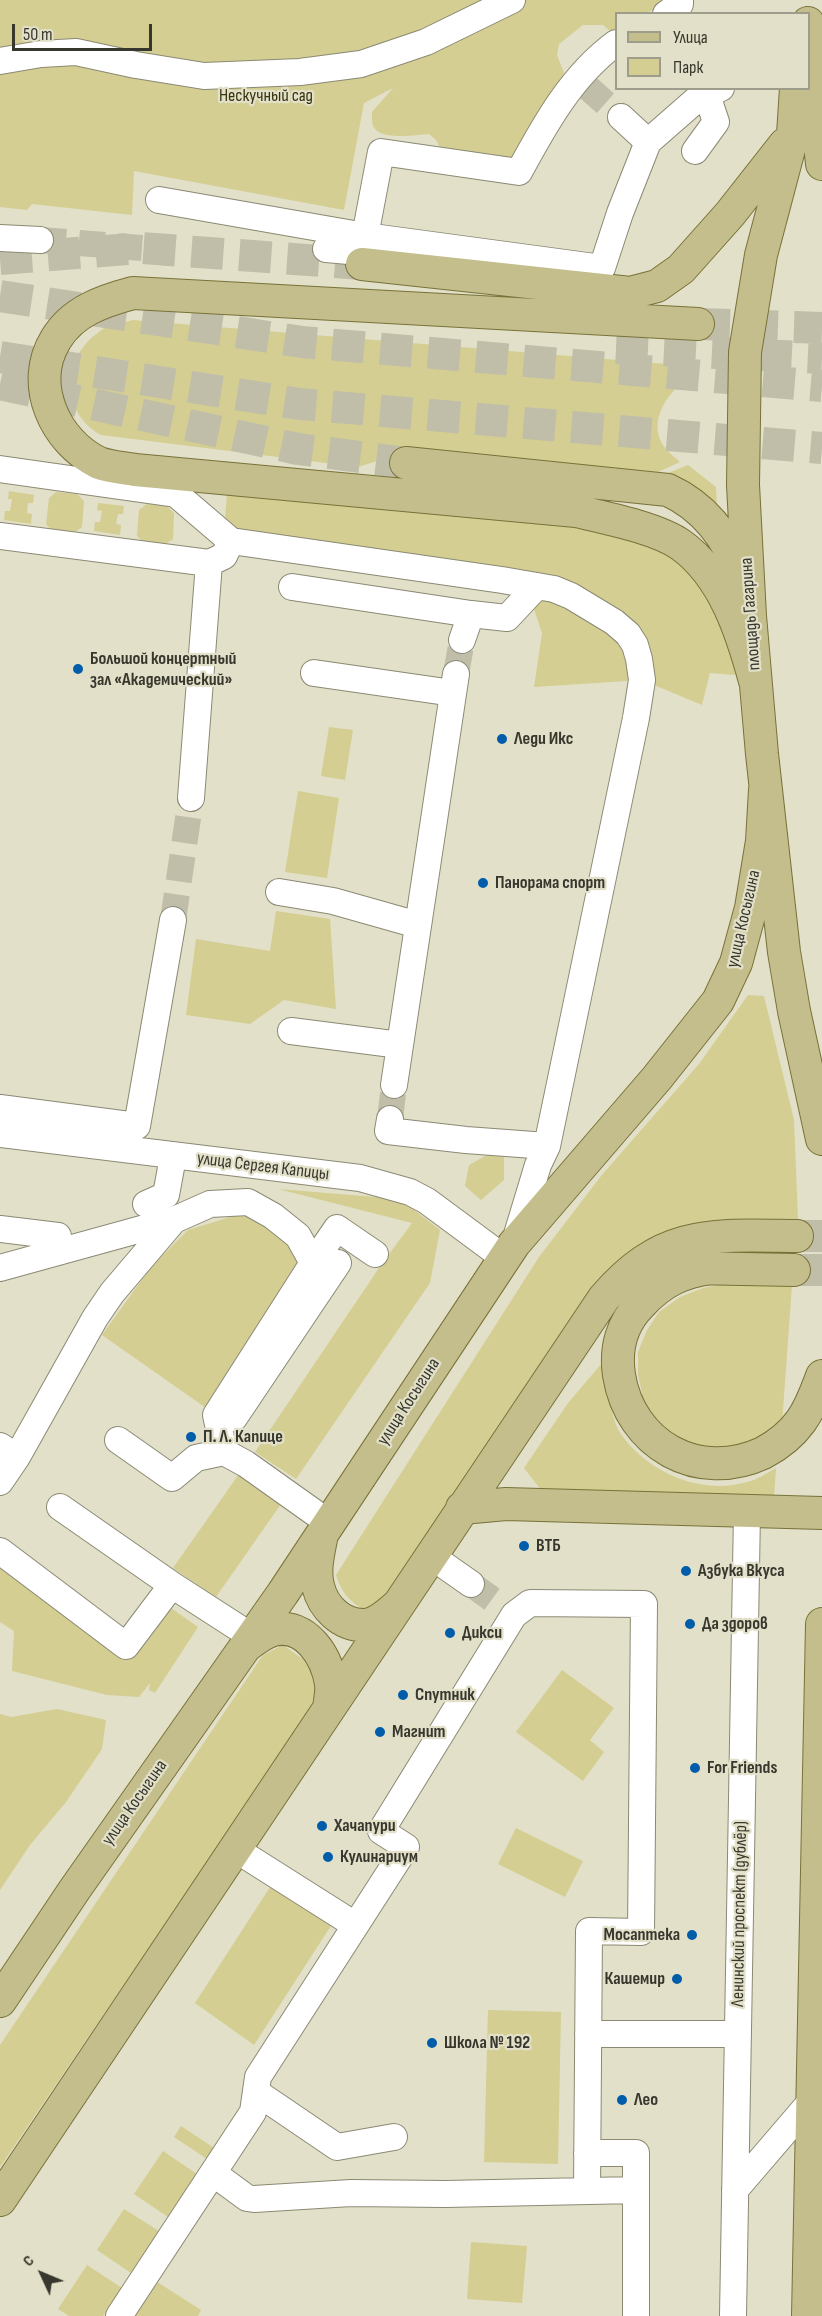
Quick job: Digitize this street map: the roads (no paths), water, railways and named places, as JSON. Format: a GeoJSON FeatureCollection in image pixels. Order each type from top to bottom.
{"type":"FeatureCollection","features":[{"type":"Feature","properties":{"kind":"main road"},"geometry":{"type":"LineString","coordinates":[[810,43],[822,164]]}},
{"type":"Feature","properties":{"kind":"main road","name":"площадь Гагарина"},"geometry":{"type":"LineString","coordinates":[[796,90],[793,134],[761,255],[745,352],[743,485],[755,681],[784,952],[794,1011],[822,1139]]}},
{"type":"Feature","properties":{"kind":"main road"},"geometry":{"type":"LineString","coordinates":[[363,250],[630,293],[657,286],[681,268],[730,214],[793,134]]}},
{"type":"Feature","properties":{"kind":"main road"},"geometry":{"type":"LineString","coordinates":[[698,324],[133,293],[105,300],[88,308],[55,339],[45,375],[47,402],[56,424],[75,447],[100,463],[135,470],[576,511],[611,519],[665,537],[681,545],[696,558],[723,595],[747,649],[755,681]]}},
{"type":"Feature","properties":{"kind":"main road"},"geometry":{"type":"LineString","coordinates":[[406,463],[668,490],[694,504],[723,536],[733,554],[743,581],[750,616]]}},
{"type":"Feature","properties":{"kind":"main road","name":"улица Косыгина"},"geometry":{"type":"LineString","coordinates":[[3,1989],[248,1642],[509,1251],[706,1018],[727,985],[736,963],[751,908],[762,841],[765,790]]}},
{"type":"Feature","properties":{"kind":"main road"},"geometry":{"type":"LineString","coordinates":[[0,2200],[604,1298],[619,1281],[648,1257],[682,1242],[702,1237],[796,1236]]}},
{"type":"Feature","properties":{"kind":"main road"},"geometry":{"type":"LineString","coordinates":[[712,1268],[693,1270],[662,1285],[636,1309],[625,1325],[619,1344],[617,1364],[630,1411],[646,1434],[662,1447],[680,1456],[701,1462],[722,1463],[748,1459],[788,1437],[812,1404],[822,1376]]}},
{"type":"Feature","properties":{"kind":"main road"},"geometry":{"type":"LineString","coordinates":[[556,1368],[596,1318],[616,1299],[646,1278],[674,1269],[794,1270]]}},
{"type":"Feature","properties":{"kind":"main road"},"geometry":{"type":"LineString","coordinates":[[462,1508],[506,1504],[822,1513]]}},
{"type":"Feature","properties":{"kind":"main road"},"geometry":{"type":"LineString","coordinates":[[325,1529],[316,1566],[318,1585],[324,1602],[335,1616],[351,1623],[365,1625],[381,1619],[397,1606]]}},
{"type":"Feature","properties":{"kind":"main road"},"geometry":{"type":"LineString","coordinates":[[808,2316],[822,1624]]}},
{"type":"Feature","properties":{"kind":"main road"},"geometry":{"type":"LineString","coordinates":[[248,1642],[275,1629],[293,1631],[308,1638],[319,1649],[325,1663],[331,1685],[329,1708]]}},
{"type":"Feature","properties":{"kind":"street"},"geometry":{"type":"LineString","coordinates":[[0,61],[41,54],[76,52],[194,75],[300,72],[361,64],[426,42],[512,0]]}},
{"type":"Feature","properties":{"kind":"street"},"geometry":{"type":"LineString","coordinates":[[669,12],[680,4],[680,0]]}},
{"type":"Feature","properties":{"kind":"street"},"geometry":{"type":"LineString","coordinates":[[363,250],[381,152],[519,172],[540,133],[582,82],[600,55],[615,44]]}},
{"type":"Feature","properties":{"kind":"street"},"geometry":{"type":"LineString","coordinates":[[326,249],[602,268],[620,213],[648,141],[696,100],[714,92],[716,122],[695,151]]}},
{"type":"Feature","properties":{"kind":"street"},"geometry":{"type":"LineString","coordinates":[[621,117],[648,141]]}},
{"type":"Feature","properties":{"kind":"street"},"geometry":{"type":"LineString","coordinates":[[159,200],[363,250]]}},
{"type":"Feature","properties":{"kind":"street"},"geometry":{"type":"LineString","coordinates":[[0,238],[40,240]]}},
{"type":"Feature","properties":{"kind":"street"},"geometry":{"type":"LineString","coordinates":[[0,469],[176,494],[231,541],[537,586],[570,596],[597,611],[627,634],[635,645],[642,680],[636,718],[547,1146],[538,1165],[509,1251]]}},
{"type":"Feature","properties":{"kind":"street"},"geometry":{"type":"LineString","coordinates":[[0,536],[209,563],[224,556],[231,541]]}},
{"type":"Feature","properties":{"kind":"street"},"geometry":{"type":"LineString","coordinates":[[191,798],[209,563]]}},
{"type":"Feature","properties":{"kind":"street"},"geometry":{"type":"LineString","coordinates":[[292,587],[507,618],[537,586]]}},
{"type":"Feature","properties":{"kind":"street"},"geometry":{"type":"LineString","coordinates":[[462,640],[471,614]]}},
{"type":"Feature","properties":{"kind":"street"},"geometry":{"type":"LineString","coordinates":[[314,674],[454,684],[394,1085]]}},
{"type":"Feature","properties":{"kind":"street"},"geometry":{"type":"LineString","coordinates":[[279,892],[333,901],[418,925]]}},
{"type":"Feature","properties":{"kind":"street"},"geometry":{"type":"LineString","coordinates":[[137,1126],[173,920]]}},
{"type":"Feature","properties":{"kind":"street"},"geometry":{"type":"LineString","coordinates":[[291,1031],[400,1045]]}},
{"type":"Feature","properties":{"kind":"street"},"geometry":{"type":"LineString","coordinates":[[0,1108],[137,1126],[162,1155],[166,1195],[146,1204]]}},
{"type":"Feature","properties":{"kind":"street"},"geometry":{"type":"LineString","coordinates":[[390,1119],[388,1131],[547,1146]]}},
{"type":"Feature","properties":{"kind":"street","name":"улица Сергея Капицы"},"geometry":{"type":"LineString","coordinates":[[0,1134],[360,1178],[410,1192],[509,1251]]}},
{"type":"Feature","properties":{"kind":"street"},"geometry":{"type":"LineString","coordinates":[[547,1146],[549,1152],[560,1157],[588,1158]]}},
{"type":"Feature","properties":{"kind":"street"},"geometry":{"type":"LineString","coordinates":[[0,1268],[174,1220],[210,1204],[248,1202],[273,1216],[298,1236],[325,1263]]}},
{"type":"Feature","properties":{"kind":"street"},"geometry":{"type":"LineString","coordinates":[[0,1482],[9,1452],[95,1318],[112,1293],[174,1220]]}},
{"type":"Feature","properties":{"kind":"street"},"geometry":{"type":"LineString","coordinates":[[325,1529],[222,1445],[216,1414],[325,1263],[337,1228],[375,1254]]}},
{"type":"Feature","properties":{"kind":"street"},"geometry":{"type":"LineString","coordinates":[[0,1229],[58,1236]]}},
{"type":"Feature","properties":{"kind":"street"},"geometry":{"type":"LineString","coordinates":[[118,1440],[172,1478],[196,1458],[222,1445]]}},
{"type":"Feature","properties":{"kind":"street"},"geometry":{"type":"LineString","coordinates":[[60,1507],[172,1585],[248,1642]]}},
{"type":"Feature","properties":{"kind":"street","name":"Ленинский проспект (дублёр)"},"geometry":{"type":"LineString","coordinates":[[733,2316],[747,1512]]}},
{"type":"Feature","properties":{"kind":"street"},"geometry":{"type":"LineString","coordinates":[[0,1551],[126,1646],[172,1585]]}},
{"type":"Feature","properties":{"kind":"street"},"geometry":{"type":"LineString","coordinates":[[431,1556],[471,1584]]}},
{"type":"Feature","properties":{"kind":"street"},"geometry":{"type":"LineString","coordinates":[[119,2316],[253,2112],[258,2077],[406,1847],[381,1831],[507,1610],[530,1603],[644,1604],[641,1932],[589,1931],[587,2190]]}},
{"type":"Feature","properties":{"kind":"street"},"geometry":{"type":"LineString","coordinates":[[235,1849],[355,1925]]}},
{"type":"Feature","properties":{"kind":"street"},"geometry":{"type":"LineString","coordinates":[[588,2034],[738,2034]]}},
{"type":"Feature","properties":{"kind":"street"},"geometry":{"type":"LineString","coordinates":[[256,2092],[337,2146],[394,2137]]}},
{"type":"Feature","properties":{"kind":"street"},"geometry":{"type":"LineString","coordinates":[[735,2190],[813,2099]]}},
{"type":"Feature","properties":{"kind":"street"},"geometry":{"type":"LineString","coordinates":[[587,2153],[636,2153],[636,2316]]}},
{"type":"Feature","properties":{"kind":"street"},"geometry":{"type":"LineString","coordinates":[[213,2173],[247,2198],[254,2199],[351,2193],[445,2194],[636,2190]]}},
{"type":"Feature","properties":{"kind":"tunnel"},"geometry":{"type":"LineString","coordinates":[[586,86],[621,117]]}},
{"type":"Feature","properties":{"kind":"tunnel"},"geometry":{"type":"LineString","coordinates":[[40,240],[142,248]]}},
{"type":"Feature","properties":{"kind":"tunnel"},"geometry":{"type":"LineString","coordinates":[[0,259],[142,248],[362,264]]}},
{"type":"Feature","properties":{"kind":"tunnel"},"geometry":{"type":"LineString","coordinates":[[0,296],[302,342],[822,386]]}},
{"type":"Feature","properties":{"kind":"tunnel"},"geometry":{"type":"LineString","coordinates":[[698,324],[822,328]]}},
{"type":"Feature","properties":{"kind":"tunnel"},"geometry":{"type":"LineString","coordinates":[[616,348],[822,358]]}},
{"type":"Feature","properties":{"kind":"tunnel"},"geometry":{"type":"LineString","coordinates":[[0,357],[300,404],[822,448]]}},
{"type":"Feature","properties":{"kind":"tunnel"},"geometry":{"type":"LineString","coordinates":[[0,384],[298,449],[406,463]]}},
{"type":"Feature","properties":{"kind":"tunnel"},"geometry":{"type":"LineString","coordinates":[[456,674],[462,640]]}},
{"type":"Feature","properties":{"kind":"tunnel"},"geometry":{"type":"LineString","coordinates":[[173,920],[191,798]]}},
{"type":"Feature","properties":{"kind":"tunnel"},"geometry":{"type":"LineString","coordinates":[[390,1119],[394,1085]]}},
{"type":"Feature","properties":{"kind":"tunnel"},"geometry":{"type":"LineString","coordinates":[[797,1236],[822,1236]]}},
{"type":"Feature","properties":{"kind":"tunnel"},"geometry":{"type":"LineString","coordinates":[[794,1270],[822,1270]]}},
{"type":"Feature","properties":{"kind":"tunnel"},"geometry":{"type":"LineString","coordinates":[[471,1584],[500,1605]]}},
{"type":"Feature","properties":{"kind":"place","name":"Большой концертный зал «Академический»"},"geometry":{"type":"Point","coordinates":[78,669]}},
{"type":"Feature","properties":{"kind":"place","name":"Леди Икс"},"geometry":{"type":"Point","coordinates":[502,739]}},
{"type":"Feature","properties":{"kind":"place","name":"Панорама спорт"},"geometry":{"type":"Point","coordinates":[483,883]}},
{"type":"Feature","properties":{"kind":"place","name":"П. Л. Капице"},"geometry":{"type":"Point","coordinates":[191,1437]}},
{"type":"Feature","properties":{"kind":"place","name":"ВТБ"},"geometry":{"type":"Point","coordinates":[524,1546]}},
{"type":"Feature","properties":{"kind":"place","name":"Азбука Вкуса"},"geometry":{"type":"Point","coordinates":[686,1571]}},
{"type":"Feature","properties":{"kind":"place","name":"Да здоров"},"geometry":{"type":"Point","coordinates":[690,1624]}},
{"type":"Feature","properties":{"kind":"place","name":"Дикси"},"geometry":{"type":"Point","coordinates":[450,1633]}},
{"type":"Feature","properties":{"kind":"place","name":"Спутник"},"geometry":{"type":"Point","coordinates":[403,1695]}},
{"type":"Feature","properties":{"kind":"place","name":"Магнит"},"geometry":{"type":"Point","coordinates":[380,1732]}},
{"type":"Feature","properties":{"kind":"place","name":"For Friends"},"geometry":{"type":"Point","coordinates":[695,1768]}},
{"type":"Feature","properties":{"kind":"place","name":"Хачапури"},"geometry":{"type":"Point","coordinates":[322,1826]}},
{"type":"Feature","properties":{"kind":"place","name":"Кулинариум"},"geometry":{"type":"Point","coordinates":[328,1857]}},
{"type":"Feature","properties":{"kind":"place","name":"Мосаптека"},"geometry":{"type":"Point","coordinates":[692,1935]}},
{"type":"Feature","properties":{"kind":"place","name":"Кашемир"},"geometry":{"type":"Point","coordinates":[677,1979]}},
{"type":"Feature","properties":{"kind":"place","name":"Школа № 192"},"geometry":{"type":"Point","coordinates":[432,2043]}},
{"type":"Feature","properties":{"kind":"place","name":"Лео"},"geometry":{"type":"Point","coordinates":[622,2100]}},
{"type":"Feature","properties":{"kind":"park label","name":"Нескучный сад"},"geometry":{"type":"Point","coordinates":[266,96]}}]}
